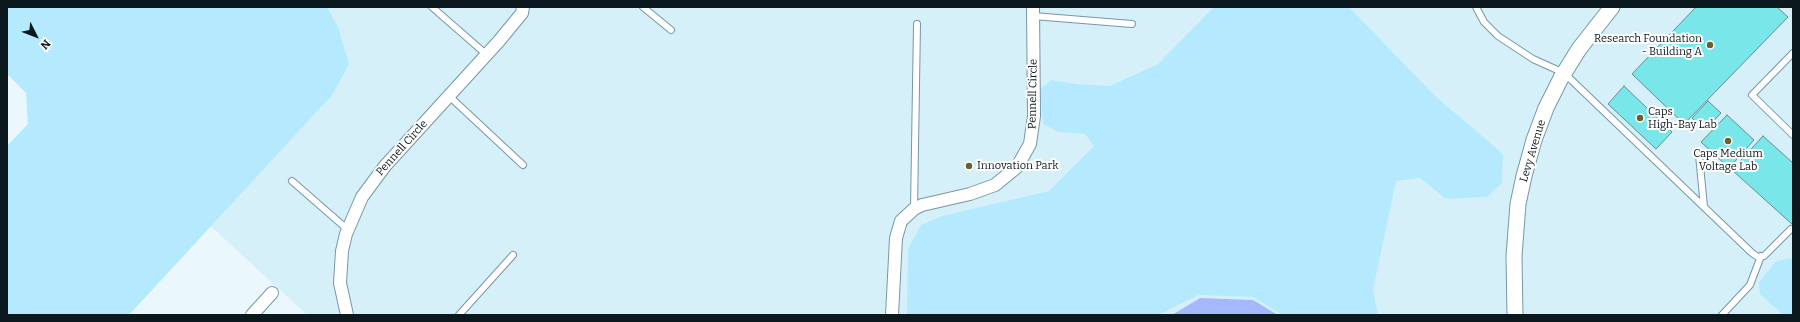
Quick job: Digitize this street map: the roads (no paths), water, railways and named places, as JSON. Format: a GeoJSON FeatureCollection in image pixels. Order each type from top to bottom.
{"type":"FeatureCollection","features":[{"type":"Feature","properties":{"kind":"street","name":"Pennell Circle"},"geometry":{"type":"LineString","coordinates":[[347,315],[343,300],[340,276],[342,251],[348,229],[362,197],[373,180],[511,27],[522,13],[523,7]]}},
{"type":"Feature","properties":{"kind":"street","name":"Levy Avenue"},"geometry":{"type":"LineString","coordinates":[[1515,315],[1514,256],[1518,204],[1534,140],[1541,121],[1564,73],[1596,25],[1612,7]]}},
{"type":"Feature","properties":{"kind":"street","name":"Pennell Circle"},"geometry":{"type":"LineString","coordinates":[[892,315],[897,229],[901,221],[914,209],[931,202],[970,194],[995,185],[1008,176],[1024,156],[1030,144],[1034,116],[1033,12]]}},
{"type":"Feature","properties":{"kind":"street"},"geometry":{"type":"LineString","coordinates":[[252,315],[272,293]]}},
{"type":"Feature","properties":{"kind":"lane"},"geometry":{"type":"LineString","coordinates":[[432,7],[487,55]]}},
{"type":"Feature","properties":{"kind":"lane"},"geometry":{"type":"LineString","coordinates":[[643,7],[671,30]]}},
{"type":"Feature","properties":{"kind":"lane"},"geometry":{"type":"LineString","coordinates":[[1476,7],[1484,22],[1498,36],[1533,59],[1564,73],[1752,253],[1758,256],[1768,253],[1791,229]]}},
{"type":"Feature","properties":{"kind":"lane"},"geometry":{"type":"LineString","coordinates":[[1033,12],[1132,24]]}},
{"type":"Feature","properties":{"kind":"lane"},"geometry":{"type":"LineString","coordinates":[[914,209],[917,24]]}},
{"type":"Feature","properties":{"kind":"lane"},"geometry":{"type":"LineString","coordinates":[[1793,53],[1752,95],[1793,135]]}},
{"type":"Feature","properties":{"kind":"lane"},"geometry":{"type":"LineString","coordinates":[[449,96],[523,165]]}},
{"type":"Feature","properties":{"kind":"lane"},"geometry":{"type":"LineString","coordinates":[[1699,155],[1704,207]]}},
{"type":"Feature","properties":{"kind":"lane"},"geometry":{"type":"LineString","coordinates":[[292,181],[348,229]]}},
{"type":"Feature","properties":{"kind":"lane"},"geometry":{"type":"LineString","coordinates":[[459,315],[512,255]]}},
{"type":"Feature","properties":{"kind":"lane"},"geometry":{"type":"LineString","coordinates":[[1722,315],[1750,285],[1761,256]]}},
{"type":"Feature","properties":{"kind":"water"},"geometry":{"type":"Polygon","coordinates":[[[1200,298],[1253,300],[1278,315],[1172,315],[1200,298]]]}},
{"type":"Feature","properties":{"kind":"place","name":"Research Foundation - Building A"},"geometry":{"type":"Point","coordinates":[1710,45]}},
{"type":"Feature","properties":{"kind":"place","name":"Caps High-Bay Lab"},"geometry":{"type":"Point","coordinates":[1640,118]}},
{"type":"Feature","properties":{"kind":"place","name":"Caps Medium Voltage Lab"},"geometry":{"type":"Point","coordinates":[1728,141]}},
{"type":"Feature","properties":{"kind":"place","name":"Innovation Park"},"geometry":{"type":"Point","coordinates":[969,166]}}]}
